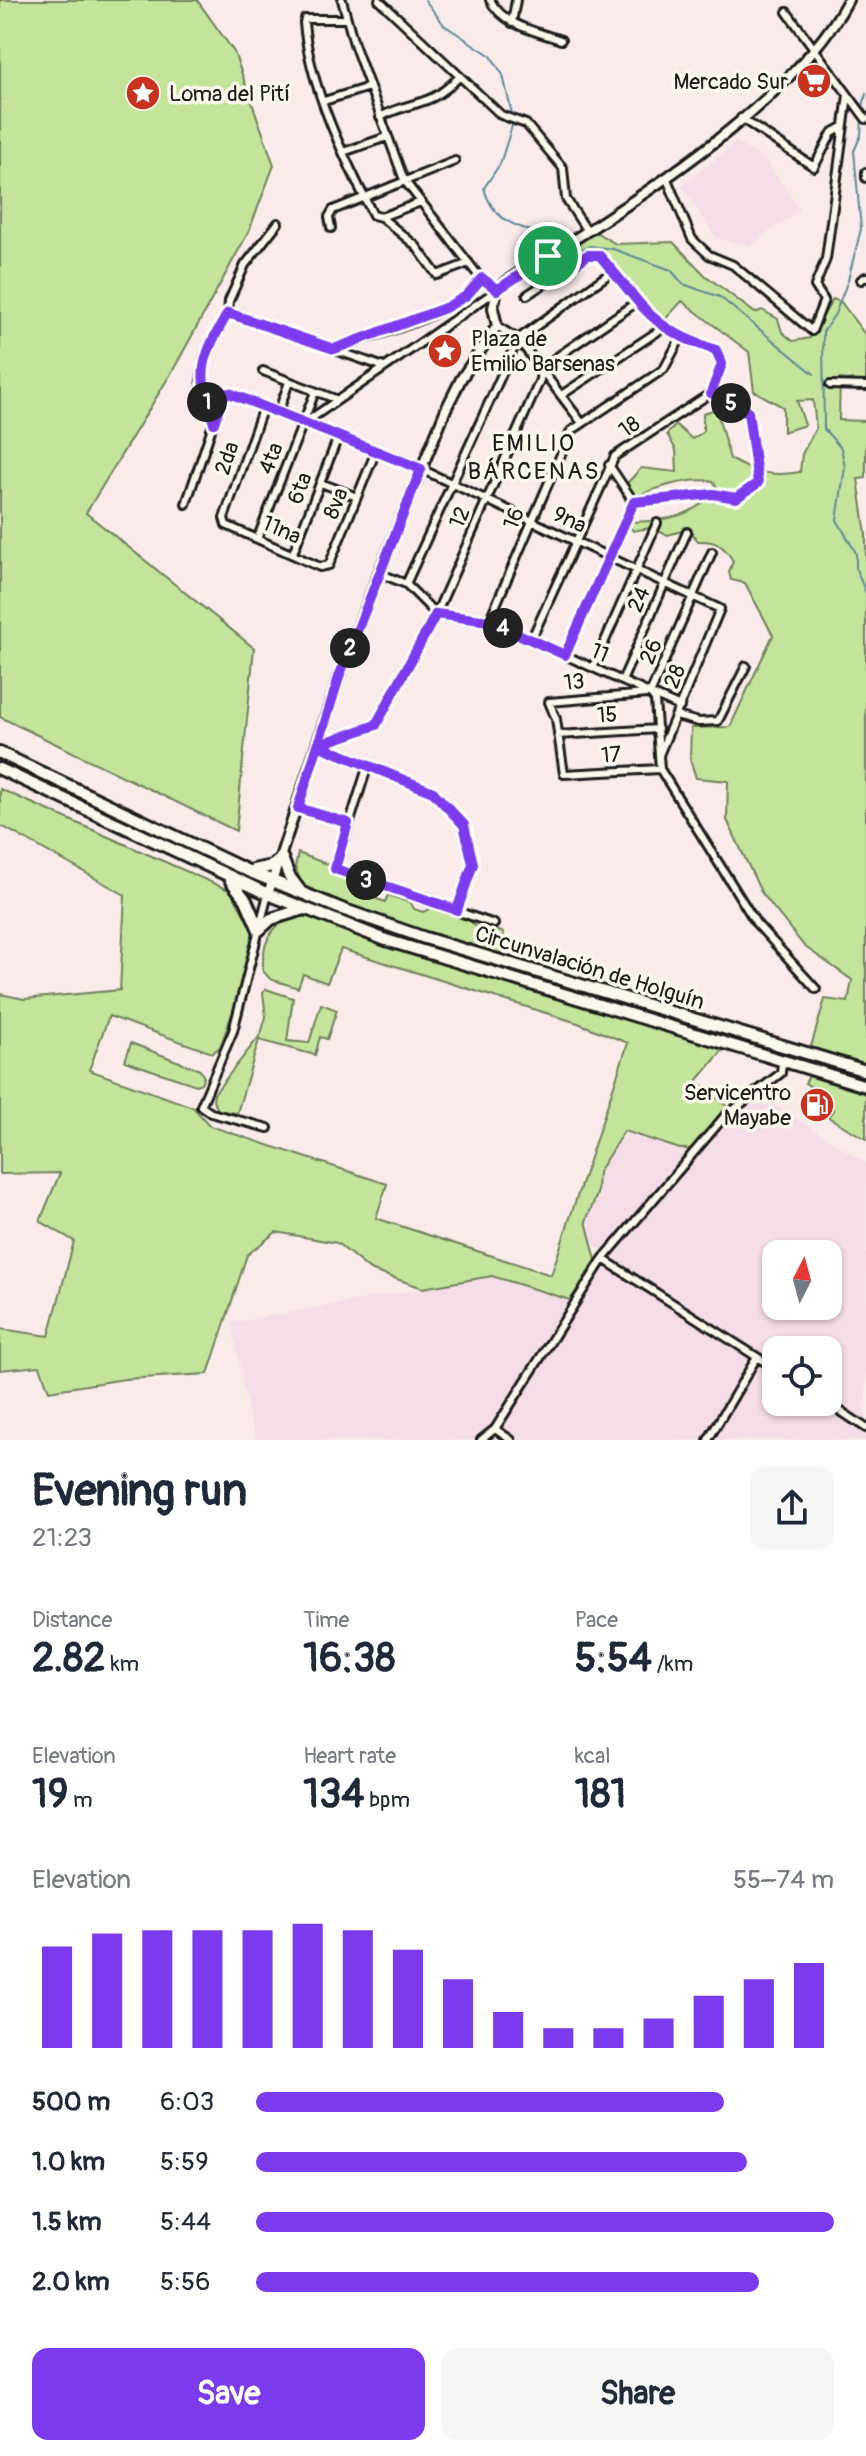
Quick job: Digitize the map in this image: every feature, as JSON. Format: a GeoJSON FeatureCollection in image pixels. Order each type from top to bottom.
{"type":"FeatureCollection","features":[{"type":"Feature","properties":{"kind":"highway","name":"Circunvalación de Holguín"},"geometry":{"type":"LineString","coordinates":[[0,753],[248,871],[302,893],[425,938],[866,1071]]}},
{"type":"Feature","properties":{"kind":"highway","name":"Circunvalación de Holguín"},"geometry":{"type":"LineString","coordinates":[[0,769],[268,894],[386,940],[866,1086]]}},
{"type":"Feature","properties":{"kind":"highway"},"geometry":{"type":"LineString","coordinates":[[248,871],[262,870],[282,858],[289,876],[302,893]]}},
{"type":"Feature","properties":{"kind":"highway"},"geometry":{"type":"LineString","coordinates":[[224,874],[246,900],[259,930],[281,914],[306,909]]}},
{"type":"Feature","properties":{"kind":"street"},"geometry":{"type":"LineString","coordinates":[[342,0],[369,87],[404,180],[469,263],[497,290]]}},
{"type":"Feature","properties":{"kind":"street"},"geometry":{"type":"LineString","coordinates":[[379,0],[501,115],[526,124],[563,168],[566,199],[587,231]]}},
{"type":"Feature","properties":{"kind":"street"},"geometry":{"type":"LineString","coordinates":[[490,0],[496,10],[512,23],[561,40]]}},
{"type":"Feature","properties":{"kind":"street"},"geometry":{"type":"LineString","coordinates":[[512,23],[516,0]]}},
{"type":"Feature","properties":{"kind":"street"},"geometry":{"type":"LineString","coordinates":[[303,424],[497,290],[667,179],[741,118],[813,48],[836,23],[848,0]]}},
{"type":"Feature","properties":{"kind":"street"},"geometry":{"type":"LineString","coordinates":[[787,12],[866,119]]}},
{"type":"Feature","properties":{"kind":"street"},"geometry":{"type":"LineString","coordinates":[[346,19],[305,19],[324,101],[343,152],[373,215],[381,217],[416,246],[437,275],[469,263]]}},
{"type":"Feature","properties":{"kind":"street"},"geometry":{"type":"LineString","coordinates":[[380,117],[395,109],[434,100],[459,77]]}},
{"type":"Feature","properties":{"kind":"street"},"geometry":{"type":"LineString","coordinates":[[324,101],[369,87]]}},
{"type":"Feature","properties":{"kind":"street"},"geometry":{"type":"LineString","coordinates":[[667,179],[692,239],[709,255],[733,265],[812,331],[824,300],[815,286],[826,259],[848,95]]}},
{"type":"Feature","properties":{"kind":"street"},"geometry":{"type":"LineString","coordinates":[[741,118],[809,166],[818,163],[832,133],[844,127]]}},
{"type":"Feature","properties":{"kind":"street"},"geometry":{"type":"LineString","coordinates":[[343,152],[387,137]]}},
{"type":"Feature","properties":{"kind":"street"},"geometry":{"type":"LineString","coordinates":[[331,228],[329,217],[333,210],[363,195],[455,161]]}},
{"type":"Feature","properties":{"kind":"street"},"geometry":{"type":"LineString","coordinates":[[381,217],[421,202]]}},
{"type":"Feature","properties":{"kind":"street"},"geometry":{"type":"LineString","coordinates":[[186,504],[214,423],[204,394],[201,369],[228,313],[229,301],[245,265],[278,223]]}},
{"type":"Feature","properties":{"kind":"street"},"geometry":{"type":"LineString","coordinates":[[527,295],[588,255],[599,255],[637,302],[663,328],[680,339],[716,350],[722,364],[711,393],[748,412],[758,483],[736,498],[713,494],[634,502]]}},
{"type":"Feature","properties":{"kind":"street"},"geometry":{"type":"LineString","coordinates":[[548,256],[560,274]]}},
{"type":"Feature","properties":{"kind":"street"},"geometry":{"type":"LineString","coordinates":[[406,584],[518,339],[613,271]]}},
{"type":"Feature","properties":{"kind":"street"},"geometry":{"type":"LineString","coordinates":[[334,349],[445,308],[466,296],[482,278]]}},
{"type":"Feature","properties":{"kind":"street"},"geometry":{"type":"LineString","coordinates":[[497,290],[493,308],[497,326],[518,339],[563,394],[582,423]]}},
{"type":"Feature","properties":{"kind":"street"},"geometry":{"type":"LineString","coordinates":[[541,368],[637,302]]}},
{"type":"Feature","properties":{"kind":"street"},"geometry":{"type":"LineString","coordinates":[[228,313],[384,367]]}},
{"type":"Feature","properties":{"kind":"street"},"geometry":{"type":"LineString","coordinates":[[268,1128],[211,1113],[201,1106],[233,1031],[268,894],[340,674],[421,469],[461,379],[497,326]]}},
{"type":"Feature","properties":{"kind":"street"},"geometry":{"type":"LineString","coordinates":[[563,394],[663,328]]}},
{"type":"Feature","properties":{"kind":"street","name":"16"},"geometry":{"type":"LineString","coordinates":[[489,621],[571,431],[664,369],[680,339]]}},
{"type":"Feature","properties":{"kind":"street","name":"12"},"geometry":{"type":"LineString","coordinates":[[318,745],[376,725],[436,614],[540,380],[541,368]]}},
{"type":"Feature","properties":{"kind":"street"},"geometry":{"type":"LineString","coordinates":[[263,371],[338,400]]}},
{"type":"Feature","properties":{"kind":"street"},"geometry":{"type":"LineString","coordinates":[[278,413],[289,382]]}},
{"type":"Feature","properties":{"kind":"street"},"geometry":{"type":"LineString","coordinates":[[830,385],[848,383],[866,386]]}},
{"type":"Feature","properties":{"kind":"street","name":"4ta"},"geometry":{"type":"LineString","coordinates":[[258,537],[315,392]]}},
{"type":"Feature","properties":{"kind":"street","name":"18"},"geometry":{"type":"LineString","coordinates":[[531,640],[615,456],[711,393]]}},
{"type":"Feature","properties":{"kind":"street","name":"9na"},"geometry":{"type":"LineString","coordinates":[[214,423],[225,394],[263,407],[421,469],[721,610]]}},
{"type":"Feature","properties":{"kind":"street","name":"2da"},"geometry":{"type":"LineString","coordinates":[[225,522],[263,407]]}},
{"type":"Feature","properties":{"kind":"street","name":"6ta"},"geometry":{"type":"LineString","coordinates":[[293,553],[338,437]]}},
{"type":"Feature","properties":{"kind":"street","name":"8va"},"geometry":{"type":"LineString","coordinates":[[326,567],[376,451]]}},
{"type":"Feature","properties":{"kind":"street"},"geometry":{"type":"LineString","coordinates":[[609,465],[634,502]]}},
{"type":"Feature","properties":{"kind":"street"},"geometry":{"type":"LineString","coordinates":[[321,483],[357,497]]}},
{"type":"Feature","properties":{"kind":"street"},"geometry":{"type":"LineString","coordinates":[[565,655],[634,502]]}},
{"type":"Feature","properties":{"kind":"street","name":"11na"},"geometry":{"type":"LineString","coordinates":[[225,522],[326,567]]}},
{"type":"Feature","properties":{"kind":"street"},"geometry":{"type":"LineString","coordinates":[[593,668],[657,523]]}},
{"type":"Feature","properties":{"kind":"street","name":"24"},"geometry":{"type":"LineString","coordinates":[[622,681],[687,532]]}},
{"type":"Feature","properties":{"kind":"street","name":"26"},"geometry":{"type":"LineString","coordinates":[[660,769],[655,700],[650,694],[712,552]]}},
{"type":"Feature","properties":{"kind":"street"},"geometry":{"type":"LineString","coordinates":[[379,573],[406,584],[436,614]]}},
{"type":"Feature","properties":{"kind":"street","name":"28"},"geometry":{"type":"LineString","coordinates":[[659,755],[721,610]]}},
{"type":"Feature","properties":{"kind":"street","name":"11"},"geometry":{"type":"LineString","coordinates":[[436,614],[489,621],[680,707]]}},
{"type":"Feature","properties":{"kind":"street"},"geometry":{"type":"LineString","coordinates":[[676,716],[699,722],[718,721],[746,666]]}},
{"type":"Feature","properties":{"kind":"street","name":"13"},"geometry":{"type":"LineString","coordinates":[[558,735],[549,702],[650,694]]}},
{"type":"Feature","properties":{"kind":"street","name":"15"},"geometry":{"type":"LineString","coordinates":[[558,735],[658,729]]}},
{"type":"Feature","properties":{"kind":"street","name":"17"},"geometry":{"type":"LineString","coordinates":[[558,735],[564,774],[660,769]]}},
{"type":"Feature","properties":{"kind":"street"},"geometry":{"type":"LineString","coordinates":[[318,745],[367,768],[433,792],[464,825],[473,864],[457,910]]}},
{"type":"Feature","properties":{"kind":"street"},"geometry":{"type":"LineString","coordinates":[[367,768],[335,869],[494,924]]}},
{"type":"Feature","properties":{"kind":"street"},"geometry":{"type":"LineString","coordinates":[[660,769],[756,923],[816,989]]}},
{"type":"Feature","properties":{"kind":"street"},"geometry":{"type":"LineString","coordinates":[[298,808],[348,823]]}},
{"type":"Feature","properties":{"kind":"street"},"geometry":{"type":"LineString","coordinates":[[481,1440],[495,1429],[603,1259],[724,1117],[781,1073],[782,1062]]}},
{"type":"Feature","properties":{"kind":"street"},"geometry":{"type":"LineString","coordinates":[[603,1259],[762,1360]]}},
{"type":"Feature","properties":{"kind":"street"},"geometry":{"type":"LineString","coordinates":[[708,1440],[757,1357]]}},
{"type":"Feature","properties":{"kind":"street"},"geometry":{"type":"LineString","coordinates":[[842,1412],[866,1428]]}},
{"type":"Feature","properties":{"kind":"street"},"geometry":{"type":"LineString","coordinates":[[495,1429],[511,1440]]}},
{"type":"Feature","properties":{"kind":"shaded area"},"geometry":{"type":"Polygon","coordinates":[[[736,142],[765,160],[800,209],[750,246],[716,238],[682,186],[736,142]]]}},
{"type":"Feature","properties":{"kind":"shaded area"},"geometry":{"type":"Polygon","coordinates":[[[760,1095],[866,1163],[866,1440],[257,1440],[249,1417],[232,1323],[492,1276],[580,1303],[612,1254],[697,1154],[760,1095]]]}},
{"type":"Feature","properties":{"kind":"shaded area"},"geometry":{"type":"Polygon","coordinates":[[[603,1120],[694,1149],[608,1252],[565,1234],[603,1120]]]}},
{"type":"Feature","properties":{"kind":"green space"},"geometry":{"type":"Polygon","coordinates":[[[0,0],[197,0],[234,52],[274,165],[249,231],[176,365],[86,513],[254,648],[236,831],[0,717],[0,0]]]}},
{"type":"Feature","properties":{"kind":"green space"},"geometry":{"type":"Polygon","coordinates":[[[594,231],[616,244],[673,242],[705,275],[755,313],[762,310],[778,319],[782,332],[793,341],[810,338],[833,299],[841,302],[866,336],[866,382],[840,379],[839,420],[866,421],[866,478],[858,479],[866,534],[866,1064],[810,1050],[825,999],[848,1002],[852,980],[804,946],[761,892],[727,820],[728,781],[696,778],[690,759],[691,728],[730,727],[773,635],[745,583],[731,580],[729,572],[733,561],[722,547],[709,541],[698,541],[689,529],[668,535],[650,528],[633,531],[629,526],[631,522],[668,518],[690,511],[717,487],[713,481],[691,481],[668,485],[625,500],[621,490],[641,468],[677,472],[676,450],[667,434],[676,425],[692,439],[703,432],[703,413],[716,409],[730,459],[764,473],[800,472],[802,454],[816,428],[813,400],[797,401],[805,425],[783,432],[783,407],[754,391],[749,352],[682,301],[661,324],[606,257],[593,252],[578,255],[573,249],[594,231]]]}},
{"type":"Feature","properties":{"kind":"green space"},"geometry":{"type":"Polygon","coordinates":[[[0,761],[253,879],[264,886],[0,765],[0,761]]]}},
{"type":"Feature","properties":{"kind":"green space"},"geometry":{"type":"Polygon","coordinates":[[[0,789],[231,891],[254,933],[242,987],[220,1047],[212,1053],[109,1016],[89,1070],[193,1107],[210,1126],[387,1184],[376,1218],[551,1275],[628,1043],[578,1023],[341,949],[327,983],[303,974],[298,988],[270,979],[263,971],[265,949],[272,931],[287,920],[309,917],[723,1050],[697,1081],[730,1109],[694,1149],[680,1149],[624,1131],[598,1172],[597,1194],[586,1221],[596,1260],[570,1300],[492,1276],[423,1288],[370,1270],[337,1243],[276,1232],[247,1255],[208,1374],[125,1379],[49,1391],[40,1366],[0,1370],[0,1329],[49,1336],[74,1241],[40,1221],[60,1173],[0,1174],[0,994],[24,999],[120,990],[125,895],[0,825],[0,789]]]}},
{"type":"Feature","properties":{"kind":"green space"},"geometry":{"type":"Polygon","coordinates":[[[298,853],[332,866],[333,872],[361,885],[361,893],[385,902],[388,895],[411,903],[414,909],[423,912],[433,907],[468,919],[490,935],[496,930],[504,933],[500,958],[347,908],[304,889],[295,867],[298,853]]]}},
{"type":"Feature","properties":{"kind":"green space"},"geometry":{"type":"Polygon","coordinates":[[[276,891],[371,926],[866,1077],[866,1080],[430,949],[350,922],[276,891]]]}},
{"type":"Feature","properties":{"kind":"green space"},"geometry":{"type":"Polygon","coordinates":[[[266,989],[293,998],[287,1041],[309,1043],[321,1004],[337,1010],[327,1039],[320,1037],[315,1055],[259,1040],[237,1113],[219,1111],[213,1101],[214,1094],[261,1034],[266,1017],[263,993],[266,989]]]}},
{"type":"Feature","properties":{"kind":"green space"},"geometry":{"type":"Polygon","coordinates":[[[131,1043],[200,1070],[204,1077],[201,1083],[196,1085],[125,1061],[131,1043]]]}},
{"type":"Feature","properties":{"kind":"green space"},"geometry":{"type":"Polygon","coordinates":[[[809,1076],[866,1094],[866,1139],[828,1117],[833,1110],[830,1100],[805,1083],[809,1076]]]}},
{"type":"Feature","properties":{"kind":"waterway"},"geometry":{"type":"LineString","coordinates":[[425,0],[444,25],[491,56],[503,75],[512,114]]}},
{"type":"Feature","properties":{"kind":"waterway"},"geometry":{"type":"LineString","coordinates":[[863,107],[866,94]]}},
{"type":"Feature","properties":{"kind":"waterway"},"geometry":{"type":"LineString","coordinates":[[862,117],[861,135],[854,151],[861,229],[848,280],[835,314],[823,332],[824,429],[841,448],[845,467],[837,520],[856,553],[856,569],[866,593]]}},
{"type":"Feature","properties":{"kind":"waterway"},"geometry":{"type":"LineString","coordinates":[[512,126],[500,164],[484,188],[489,202],[516,226],[566,242]]}},
{"type":"Feature","properties":{"kind":"waterway"},"geometry":{"type":"LineString","coordinates":[[572,244],[583,249],[590,246],[613,249],[671,270],[683,284],[720,297],[814,374]]}},
{"type":"Feature","properties":{"kind":"place","name":"Mercado Sur"},"geometry":{"type":"Point","coordinates":[814,81]}},
{"type":"Feature","properties":{"kind":"place","name":"Loma del Pití"},"geometry":{"type":"Point","coordinates":[143,93]}},
{"type":"Feature","properties":{"kind":"place","name":"Plaza de Emilio Barsenas"},"geometry":{"type":"Point","coordinates":[445,351]}},
{"type":"Feature","properties":{"kind":"place","name":"Servicentro Mayabe"},"geometry":{"type":"Point","coordinates":[817,1105]}},
{"type":"Feature","properties":{"kind":"district","name":"EMILIO BÁRCENAS"},"geometry":{"type":"Point","coordinates":[534,457]}},
{"type":"Feature","properties":{"kind":"route"},"geometry":{"type":"LineString","coordinates":[[548,256],[497,290],[482,278],[466,296],[445,308],[334,349],[228,313],[201,369],[204,394],[214,423],[222,398],[229,393],[421,469],[340,674],[318,745],[367,768],[433,792],[464,825],[473,864],[457,910],[335,869],[348,823],[298,808],[318,745],[376,725],[436,614],[489,621],[565,655],[634,502],[713,494],[736,498],[758,483],[753,467],[748,412],[711,393],[722,364],[716,350],[680,339],[663,328],[637,302],[599,255],[592,253],[560,274],[548,256]]}}]}
